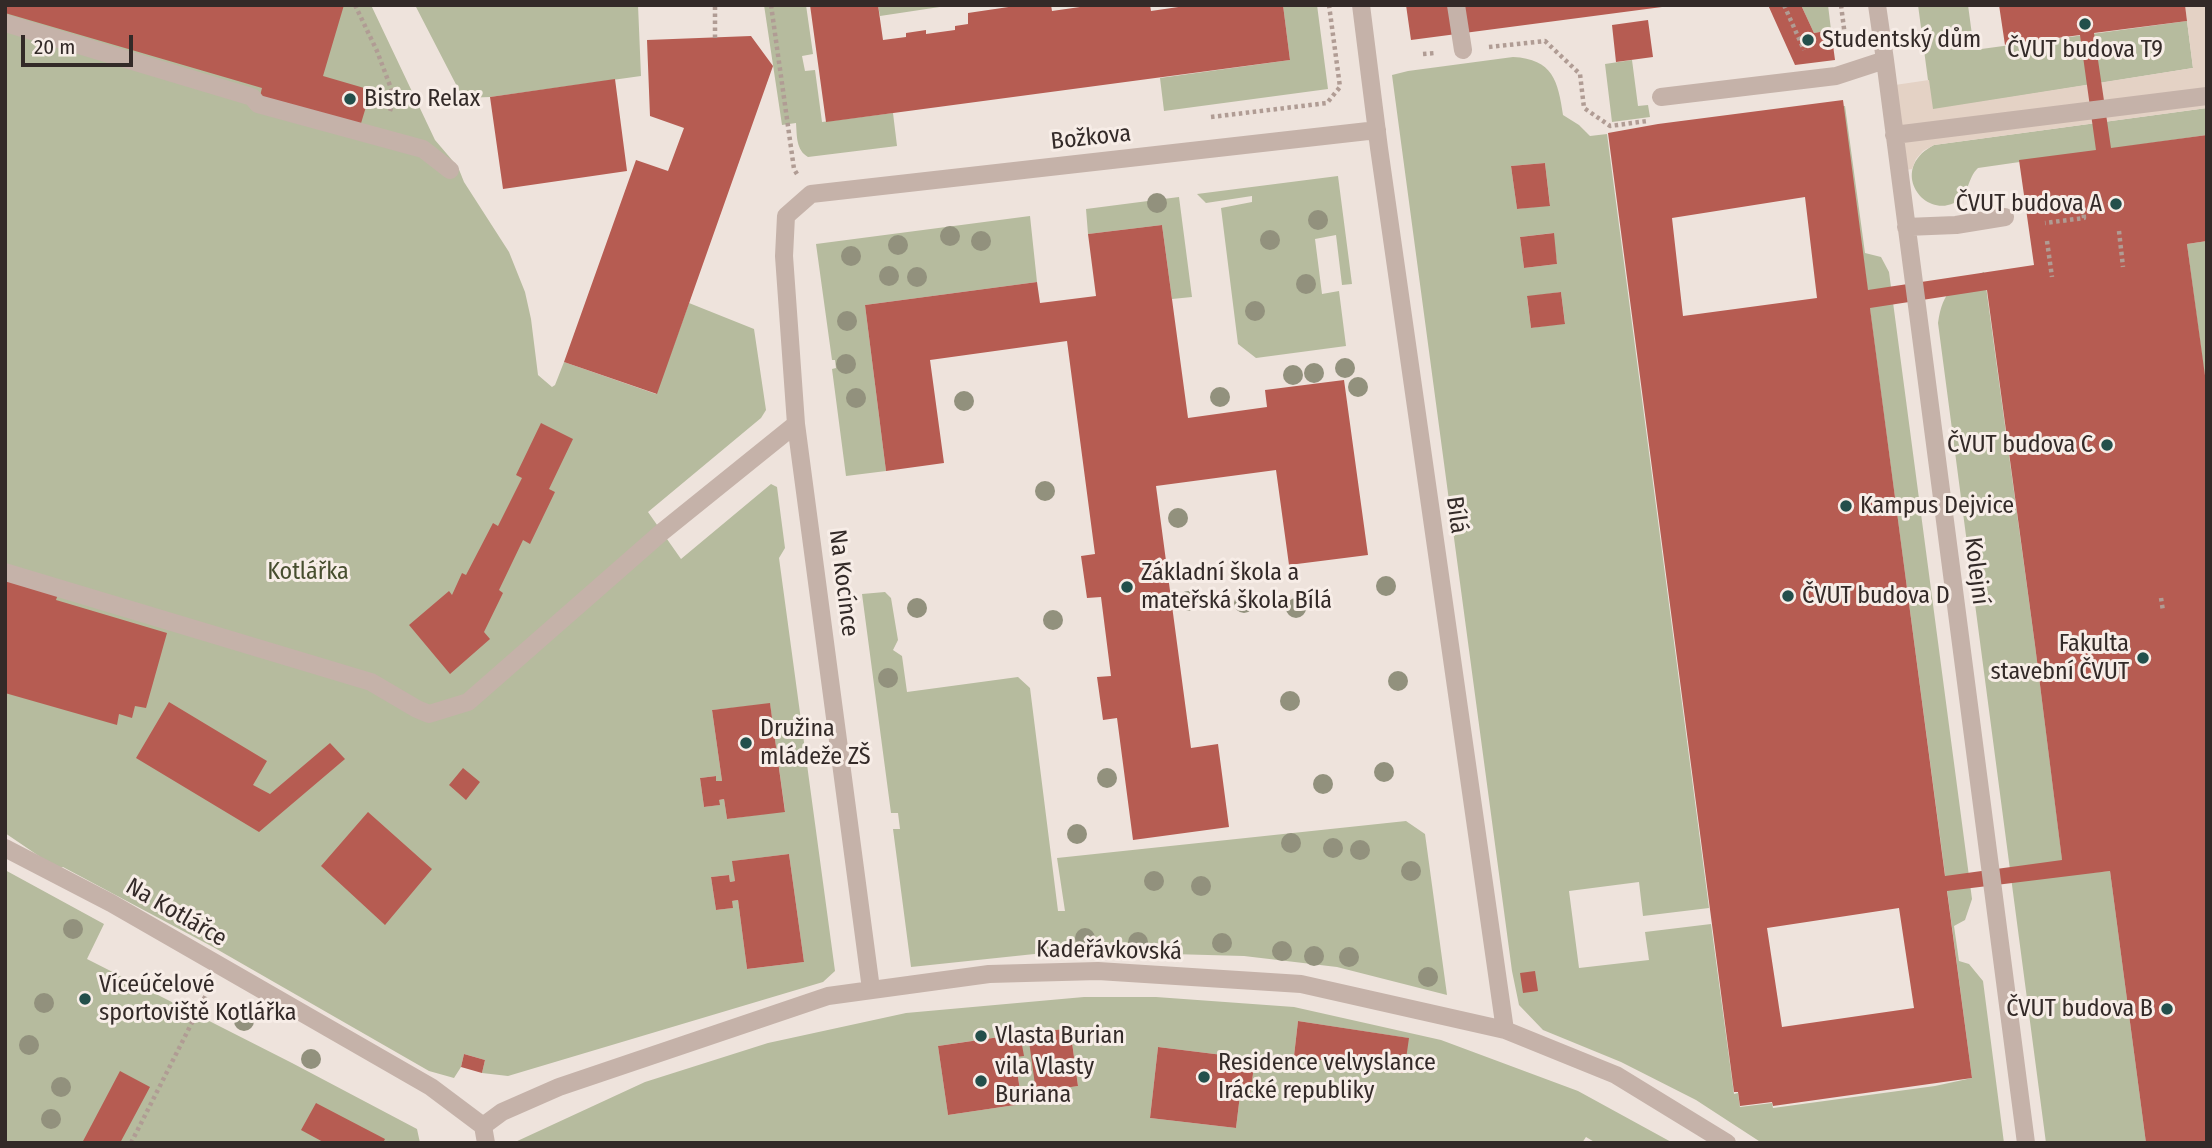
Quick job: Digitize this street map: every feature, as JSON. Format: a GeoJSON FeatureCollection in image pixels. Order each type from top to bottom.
{"type":"FeatureCollection","features":[{"type":"Feature","properties":{"kind":"street","name":"Bílá"},"geometry":{"type":"LineString","coordinates":[[1361,5],[1505,1030]]}},
{"type":"Feature","properties":{"kind":"street"},"geometry":{"type":"LineString","coordinates":[[1456,5],[1463,50]]}},
{"type":"Feature","properties":{"kind":"street","name":"Kolejní"},"geometry":{"type":"LineString","coordinates":[[1877,5],[2026,1143]]}},
{"type":"Feature","properties":{"kind":"street"},"geometry":{"type":"LineString","coordinates":[[5,23],[252,97],[258,104],[423,149],[450,170]]}},
{"type":"Feature","properties":{"kind":"street"},"geometry":{"type":"LineString","coordinates":[[1661,97],[1836,76],[1885,60]]}},
{"type":"Feature","properties":{"kind":"street"},"geometry":{"type":"LineString","coordinates":[[1894,135],[2207,96]]}},
{"type":"Feature","properties":{"kind":"street","name":"Božkova"},"geometry":{"type":"LineString","coordinates":[[811,194],[1377,130]]}},
{"type":"Feature","properties":{"kind":"street","name":"Na Kocínce"},"geometry":{"type":"LineString","coordinates":[[811,194],[786,216],[784,256],[796,424],[871,989]]}},
{"type":"Feature","properties":{"kind":"street"},"geometry":{"type":"LineString","coordinates":[[1906,227],[1955,225],[2005,217]]}},
{"type":"Feature","properties":{"kind":"street"},"geometry":{"type":"LineString","coordinates":[[5,572],[371,682],[429,714],[468,702],[662,532],[796,424]]}},
{"type":"Feature","properties":{"kind":"street","name":"Na Kotlářce"},"geometry":{"type":"LineString","coordinates":[[5,848],[111,902],[431,1087],[485,1134]]}},
{"type":"Feature","properties":{"kind":"street","name":"Kadeřávkovská"},"geometry":{"type":"LineString","coordinates":[[485,1134],[502,1112],[559,1087],[828,996],[989,974],[1098,971],[1301,984],[1505,1030],[1616,1074],[1727,1143]]}},
{"type":"Feature","properties":{"kind":"path"},"geometry":{"type":"LineString","coordinates":[[355,5],[377,51],[395,99],[379,137]]}},
{"type":"Feature","properties":{"kind":"path"},"geometry":{"type":"LineString","coordinates":[[715,5],[715,38]]}},
{"type":"Feature","properties":{"kind":"path"},"geometry":{"type":"LineString","coordinates":[[771,5],[793,169],[811,194]]}},
{"type":"Feature","properties":{"kind":"path"},"geometry":{"type":"LineString","coordinates":[[1204,118],[1327,103],[1340,87],[1329,5]]}},
{"type":"Feature","properties":{"kind":"path"},"geometry":{"type":"LineString","coordinates":[[1784,5],[1803,50],[1813,49]]}},
{"type":"Feature","properties":{"kind":"path"},"geometry":{"type":"LineString","coordinates":[[1841,5],[1846,45]]}},
{"type":"Feature","properties":{"kind":"path"},"geometry":{"type":"LineString","coordinates":[[1423,54],[1545,41],[1580,74],[1584,108],[1610,126],[1651,120]]}},
{"type":"Feature","properties":{"kind":"path"},"geometry":{"type":"LineString","coordinates":[[793,169],[807,167]]}},
{"type":"Feature","properties":{"kind":"path"},"geometry":{"type":"LineString","coordinates":[[2043,211],[2083,206],[2084,218],[2045,223]]}},
{"type":"Feature","properties":{"kind":"path"},"geometry":{"type":"LineString","coordinates":[[2119,231],[2123,267]]}},
{"type":"Feature","properties":{"kind":"path"},"geometry":{"type":"LineString","coordinates":[[2047,241],[2052,277]]}},
{"type":"Feature","properties":{"kind":"path"},"geometry":{"type":"LineString","coordinates":[[2161,598],[2163,611]]}},
{"type":"Feature","properties":{"kind":"path"},"geometry":{"type":"LineString","coordinates":[[131,1143],[220,966]]}},
{"type":"Feature","properties":{"kind":"green space","name":"Kotlářka"},"geometry":{"type":"Polygon","coordinates":[[[5,5],[371,5],[435,140],[458,167],[464,182],[509,252],[525,292],[538,375],[552,387],[564,362],[656,394],[689,303],[754,329],[766,410],[761,418],[648,512],[681,559],[771,484],[777,487],[785,548],[779,558],[835,971],[823,982],[508,1076],[482,1073],[485,1060],[464,1054],[461,1067],[454,1078],[429,1071],[213,947],[63,867],[58,869],[5,833],[5,5]],[[770,704],[712,710],[722,781],[716,781],[716,776],[700,778],[704,807],[719,805],[719,800],[724,799],[727,819],[785,811],[770,704]],[[789,854],[733,861],[735,881],[730,882],[729,875],[711,877],[716,910],[732,908],[732,901],[738,900],[747,969],[804,962],[789,854]]]}},
{"type":"Feature","properties":{"kind":"green space"},"geometry":{"type":"Polygon","coordinates":[[[415,5],[638,5],[641,76],[490,97],[463,98],[415,5]]]}},
{"type":"Feature","properties":{"kind":"green space"},"geometry":{"type":"Polygon","coordinates":[[[764,5],[806,5],[813,54],[802,56],[805,71],[815,70],[822,122],[893,113],[897,146],[808,157],[801,151],[796,123],[782,125],[764,5]]]}},
{"type":"Feature","properties":{"kind":"green space"},"geometry":{"type":"Polygon","coordinates":[[[878,5],[953,5],[880,16],[878,5]]]}},
{"type":"Feature","properties":{"kind":"green space"},"geometry":{"type":"Polygon","coordinates":[[[1283,5],[1317,5],[1328,89],[1164,111],[1160,78],[1290,60],[1283,5]]]}},
{"type":"Feature","properties":{"kind":"green space"},"geometry":{"type":"Polygon","coordinates":[[[1801,5],[1828,5],[1831,30],[1814,33],[1801,5]]]}},
{"type":"Feature","properties":{"kind":"green space"},"geometry":{"type":"Polygon","coordinates":[[[1918,5],[1968,5],[1974,50],[2187,21],[2193,68],[1932,110],[1918,5]]]}},
{"type":"Feature","properties":{"kind":"green space"},"geometry":{"type":"Polygon","coordinates":[[[1513,57],[1537,62],[1545,67],[1556,82],[1563,115],[1590,136],[1607,134],[1709,908],[1643,916],[1639,882],[1569,891],[1579,968],[1649,960],[1645,932],[1711,924],[1734,1094],[1738,1093],[1740,1107],[1772,1103],[1773,1108],[1935,1086],[1972,1078],[1845,106],[1865,253],[1881,257],[1889,272],[1972,899],[1965,920],[1954,926],[1959,961],[1969,964],[1983,981],[2004,1143],[1762,1143],[1696,1100],[1621,1062],[1543,1030],[1519,1005],[1512,971],[1392,75],[1513,57]],[[1545,163],[1511,166],[1517,209],[1550,205],[1545,163]],[[1553,233],[1520,237],[1524,268],[1557,264],[1553,233]],[[1561,292],[1527,297],[1531,328],[1565,323],[1561,292]]]}},
{"type":"Feature","properties":{"kind":"green space"},"geometry":{"type":"Polygon","coordinates":[[[1632,60],[1638,106],[1648,105],[1650,117],[1612,122],[1605,64],[1632,60]]]}},
{"type":"Feature","properties":{"kind":"green space"},"geometry":{"type":"Polygon","coordinates":[[[2207,108],[2207,135],[1978,168],[1963,196],[1954,203],[1942,206],[1931,204],[1922,198],[1915,189],[1912,178],[1913,166],[1920,155],[1934,145],[2207,108]]]}},
{"type":"Feature","properties":{"kind":"green space"},"geometry":{"type":"Polygon","coordinates":[[[1338,176],[1352,284],[1342,285],[1336,235],[1315,239],[1322,294],[1339,291],[1346,346],[1256,358],[1238,344],[1221,208],[1252,202],[1252,196],[1206,203],[1197,194],[1338,176]]]}},
{"type":"Feature","properties":{"kind":"green space"},"geometry":{"type":"Polygon","coordinates":[[[1179,197],[1192,297],[1172,299],[1162,225],[1088,234],[1086,209],[1179,197]]]}},
{"type":"Feature","properties":{"kind":"green space"},"geometry":{"type":"Polygon","coordinates":[[[1030,216],[1037,282],[865,305],[886,471],[846,476],[832,369],[836,368],[835,360],[832,360],[816,244],[1030,216]]]}},
{"type":"Feature","properties":{"kind":"green space"},"geometry":{"type":"Polygon","coordinates":[[[2207,241],[2207,379],[2205,379],[2187,244],[2207,241]]]}},
{"type":"Feature","properties":{"kind":"green space"},"geometry":{"type":"Polygon","coordinates":[[[1984,272],[2064,875],[2110,871],[2146,1143],[2046,1143],[1938,323],[1947,295],[1958,285],[1984,272]]]}},
{"type":"Feature","properties":{"kind":"green space"},"geometry":{"type":"Polygon","coordinates":[[[885,592],[891,598],[898,640],[893,650],[902,656],[907,692],[1018,677],[1030,688],[1058,911],[1065,911],[1057,858],[1406,821],[1425,834],[1447,995],[1337,967],[1244,956],[1063,951],[911,967],[893,829],[900,829],[898,813],[891,813],[862,594],[885,592]]]}},
{"type":"Feature","properties":{"kind":"green space","name":"Víceúčelové sportoviště Kotlářka"},"geometry":{"type":"Polygon","coordinates":[[[5,870],[104,924],[87,959],[417,1129],[420,1143],[5,1143],[5,870]]]}},
{"type":"Feature","properties":{"kind":"green space"},"geometry":{"type":"Polygon","coordinates":[[[1084,997],[1156,997],[1294,1007],[1441,1040],[1578,1091],[1673,1143],[1596,1143],[1586,1137],[1582,1143],[513,1143],[645,1082],[768,1043],[906,1013],[1084,997]],[[1298,1021],[1294,1056],[1404,1073],[1408,1038],[1298,1021]],[[1070,1028],[1029,1034],[1037,1091],[1078,1086],[1070,1028]],[[1019,1034],[938,1046],[948,1115],[1022,1104],[1015,1057],[1023,1055],[1019,1034]],[[1158,1047],[1150,1118],[1236,1128],[1240,1095],[1250,1095],[1255,1059],[1158,1047]]]}},
{"type":"Feature","properties":{"kind":"shaded area"},"geometry":{"type":"Polygon","coordinates":[[[2185,5],[2207,5],[2207,108],[1934,145],[1923,151],[1912,169],[1899,171],[1888,86],[1929,80],[1933,109],[2193,68],[2185,5]]]}},
{"type":"Feature","properties":{"kind":"building"},"geometry":{"type":"Polygon","coordinates":[[[5,5],[344,5],[323,76],[371,90],[359,130],[259,100],[262,88],[5,13],[5,5]]]}},
{"type":"Feature","properties":{"kind":"building"},"geometry":{"type":"Polygon","coordinates":[[[810,5],[878,5],[883,40],[906,37],[906,33],[926,30],[926,34],[955,30],[955,26],[968,24],[968,13],[1022,5],[1051,5],[1052,11],[1094,5],[1150,5],[1151,11],[1192,5],[1283,5],[1290,60],[826,122],[810,5]]]}},
{"type":"Feature","properties":{"kind":"building"},"geometry":{"type":"Polygon","coordinates":[[[1406,5],[1662,5],[1662,7],[1411,40],[1406,5]]]}},
{"type":"Feature","properties":{"kind":"building","name":"Studentský dům"},"geometry":{"type":"Polygon","coordinates":[[[1768,5],[1801,5],[1814,33],[1831,30],[1835,60],[1795,65],[1768,5]]]}},
{"type":"Feature","properties":{"kind":"building"},"geometry":{"type":"Polygon","coordinates":[[[1999,5],[2185,5],[2187,21],[2094,33],[2111,148],[2207,135],[2207,241],[2187,244],[2207,390],[2207,1143],[2146,1143],[2110,871],[1947,891],[1972,1078],[1773,1106],[1772,1102],[1740,1106],[1738,1092],[1734,1092],[1608,133],[1843,100],[1868,290],[2034,265],[2019,160],[2096,150],[2080,35],[2005,45],[1999,5]],[[1805,197],[1672,218],[1683,316],[1817,298],[1805,197]],[[1987,290],[1870,308],[1945,876],[2062,860],[1987,290]],[[1899,908],[1767,928],[1782,1027],[1914,1008],[1899,908]]]}},
{"type":"Feature","properties":{"kind":"building"},"geometry":{"type":"Polygon","coordinates":[[[1648,20],[1653,57],[1616,62],[1612,25],[1648,20]]]}},
{"type":"Feature","properties":{"kind":"building"},"geometry":{"type":"Polygon","coordinates":[[[751,36],[773,66],[657,394],[564,362],[636,160],[668,171],[684,128],[650,116],[647,40],[751,36]]]}},
{"type":"Feature","properties":{"kind":"building"},"geometry":{"type":"Polygon","coordinates":[[[615,79],[627,171],[503,189],[490,97],[615,79]]]}},
{"type":"Feature","properties":{"kind":"building"},"geometry":{"type":"Polygon","coordinates":[[[1545,163],[1550,206],[1517,209],[1511,166],[1545,163]]]}},
{"type":"Feature","properties":{"kind":"building"},"geometry":{"type":"Polygon","coordinates":[[[1162,225],[1188,418],[1267,407],[1265,390],[1344,380],[1368,555],[1289,565],[1276,470],[1156,486],[1191,748],[1218,744],[1229,827],[1133,840],[1117,718],[1103,720],[1097,677],[1111,676],[1101,597],[1087,598],[1081,556],[1095,554],[1067,341],[930,360],[944,463],[886,471],[865,305],[1037,282],[1040,303],[1096,296],[1088,234],[1162,225]]]}},
{"type":"Feature","properties":{"kind":"building"},"geometry":{"type":"Polygon","coordinates":[[[1554,233],[1557,264],[1524,268],[1520,237],[1554,233]]]}},
{"type":"Feature","properties":{"kind":"building"},"geometry":{"type":"Polygon","coordinates":[[[1561,292],[1565,324],[1531,328],[1527,296],[1561,292]]]}},
{"type":"Feature","properties":{"kind":"building"},"geometry":{"type":"Polygon","coordinates":[[[541,423],[573,439],[549,489],[555,492],[530,544],[523,540],[499,590],[503,593],[484,632],[490,639],[450,674],[409,625],[449,591],[452,595],[462,573],[466,575],[493,523],[498,526],[522,478],[516,475],[541,423]]]}},
{"type":"Feature","properties":{"kind":"building"},"geometry":{"type":"Polygon","coordinates":[[[5,579],[58,594],[56,600],[167,633],[146,708],[135,706],[132,718],[119,714],[117,725],[5,693],[5,579]]]}},
{"type":"Feature","properties":{"kind":"building"},"geometry":{"type":"Polygon","coordinates":[[[169,702],[267,761],[253,785],[270,794],[330,743],[345,759],[259,832],[136,758],[169,702]]]}},
{"type":"Feature","properties":{"kind":"building","name":"Družina mládeže ZŠ"},"geometry":{"type":"Polygon","coordinates":[[[770,703],[785,812],[727,819],[724,799],[719,800],[720,805],[704,807],[700,778],[716,776],[716,781],[722,781],[712,710],[770,703]]]}},
{"type":"Feature","properties":{"kind":"building"},"geometry":{"type":"Polygon","coordinates":[[[463,768],[480,782],[466,800],[449,785],[463,768]]]}},
{"type":"Feature","properties":{"kind":"building"},"geometry":{"type":"Polygon","coordinates":[[[368,812],[432,869],[385,925],[321,866],[368,812]]]}},
{"type":"Feature","properties":{"kind":"building"},"geometry":{"type":"Polygon","coordinates":[[[789,854],[804,962],[747,969],[738,900],[732,901],[733,908],[716,910],[711,877],[729,875],[730,882],[735,881],[732,861],[789,854]]]}},
{"type":"Feature","properties":{"kind":"building"},"geometry":{"type":"Polygon","coordinates":[[[1535,971],[1538,991],[1523,993],[1520,973],[1535,971]]]}},
{"type":"Feature","properties":{"kind":"building"},"geometry":{"type":"Polygon","coordinates":[[[1298,1021],[1409,1038],[1404,1073],[1294,1056],[1298,1021]]]}},
{"type":"Feature","properties":{"kind":"building"},"geometry":{"type":"Polygon","coordinates":[[[1070,1028],[1078,1086],[1036,1092],[1028,1034],[1070,1028]]]}},
{"type":"Feature","properties":{"kind":"building","name":"vila Vlasty Buriana"},"geometry":{"type":"Polygon","coordinates":[[[1020,1034],[1024,1056],[1015,1057],[1022,1104],[948,1115],[938,1046],[1020,1034]]]}},
{"type":"Feature","properties":{"kind":"building","name":"Residence velvyslance Irácké republiky"},"geometry":{"type":"Polygon","coordinates":[[[1158,1047],[1255,1059],[1250,1096],[1240,1095],[1236,1128],[1150,1118],[1158,1047]]]}},
{"type":"Feature","properties":{"kind":"building"},"geometry":{"type":"Polygon","coordinates":[[[464,1054],[485,1060],[482,1073],[461,1067],[464,1054]]]}},
{"type":"Feature","properties":{"kind":"building"},"geometry":{"type":"Polygon","coordinates":[[[120,1071],[150,1087],[120,1143],[82,1143],[120,1071]]]}},
{"type":"Feature","properties":{"kind":"building"},"geometry":{"type":"Polygon","coordinates":[[[316,1103],[385,1139],[383,1143],[325,1143],[301,1130],[316,1103]]]}},
{"type":"Feature","properties":{"kind":"place","name":"ČVUT budova T9"},"geometry":{"type":"Point","coordinates":[2085,24]}},
{"type":"Feature","properties":{"kind":"place","name":"Studentský dům"},"geometry":{"type":"Point","coordinates":[1808,40]}},
{"type":"Feature","properties":{"kind":"place","name":"Bistro Relax"},"geometry":{"type":"Point","coordinates":[350,99]}},
{"type":"Feature","properties":{"kind":"place","name":"ČVUT budova A"},"geometry":{"type":"Point","coordinates":[2116,204]}},
{"type":"Feature","properties":{"kind":"place","name":"ČVUT budova C"},"geometry":{"type":"Point","coordinates":[2107,445]}},
{"type":"Feature","properties":{"kind":"place","name":"Kampus Dejvice"},"geometry":{"type":"Point","coordinates":[1846,506]}},
{"type":"Feature","properties":{"kind":"place","name":"Základní škola a mateřská škola Bílá"},"geometry":{"type":"Point","coordinates":[1127,587]}},
{"type":"Feature","properties":{"kind":"place","name":"ČVUT budova D"},"geometry":{"type":"Point","coordinates":[1788,596]}},
{"type":"Feature","properties":{"kind":"place","name":"Fakulta stavební ČVUT"},"geometry":{"type":"Point","coordinates":[2143,658]}},
{"type":"Feature","properties":{"kind":"place","name":"Družina mládeže ZŠ"},"geometry":{"type":"Point","coordinates":[746,743]}},
{"type":"Feature","properties":{"kind":"place","name":"Víceúčelové sportoviště Kotlářka"},"geometry":{"type":"Point","coordinates":[85,999]}},
{"type":"Feature","properties":{"kind":"place","name":"ČVUT budova B"},"geometry":{"type":"Point","coordinates":[2167,1009]}},
{"type":"Feature","properties":{"kind":"place","name":"Vlasta Burian"},"geometry":{"type":"Point","coordinates":[981,1036]}},
{"type":"Feature","properties":{"kind":"place","name":"Residence velvyslance Irácké republiky"},"geometry":{"type":"Point","coordinates":[1204,1077]}},
{"type":"Feature","properties":{"kind":"place","name":"vila Vlasty Buriana"},"geometry":{"type":"Point","coordinates":[981,1081]}}]}
